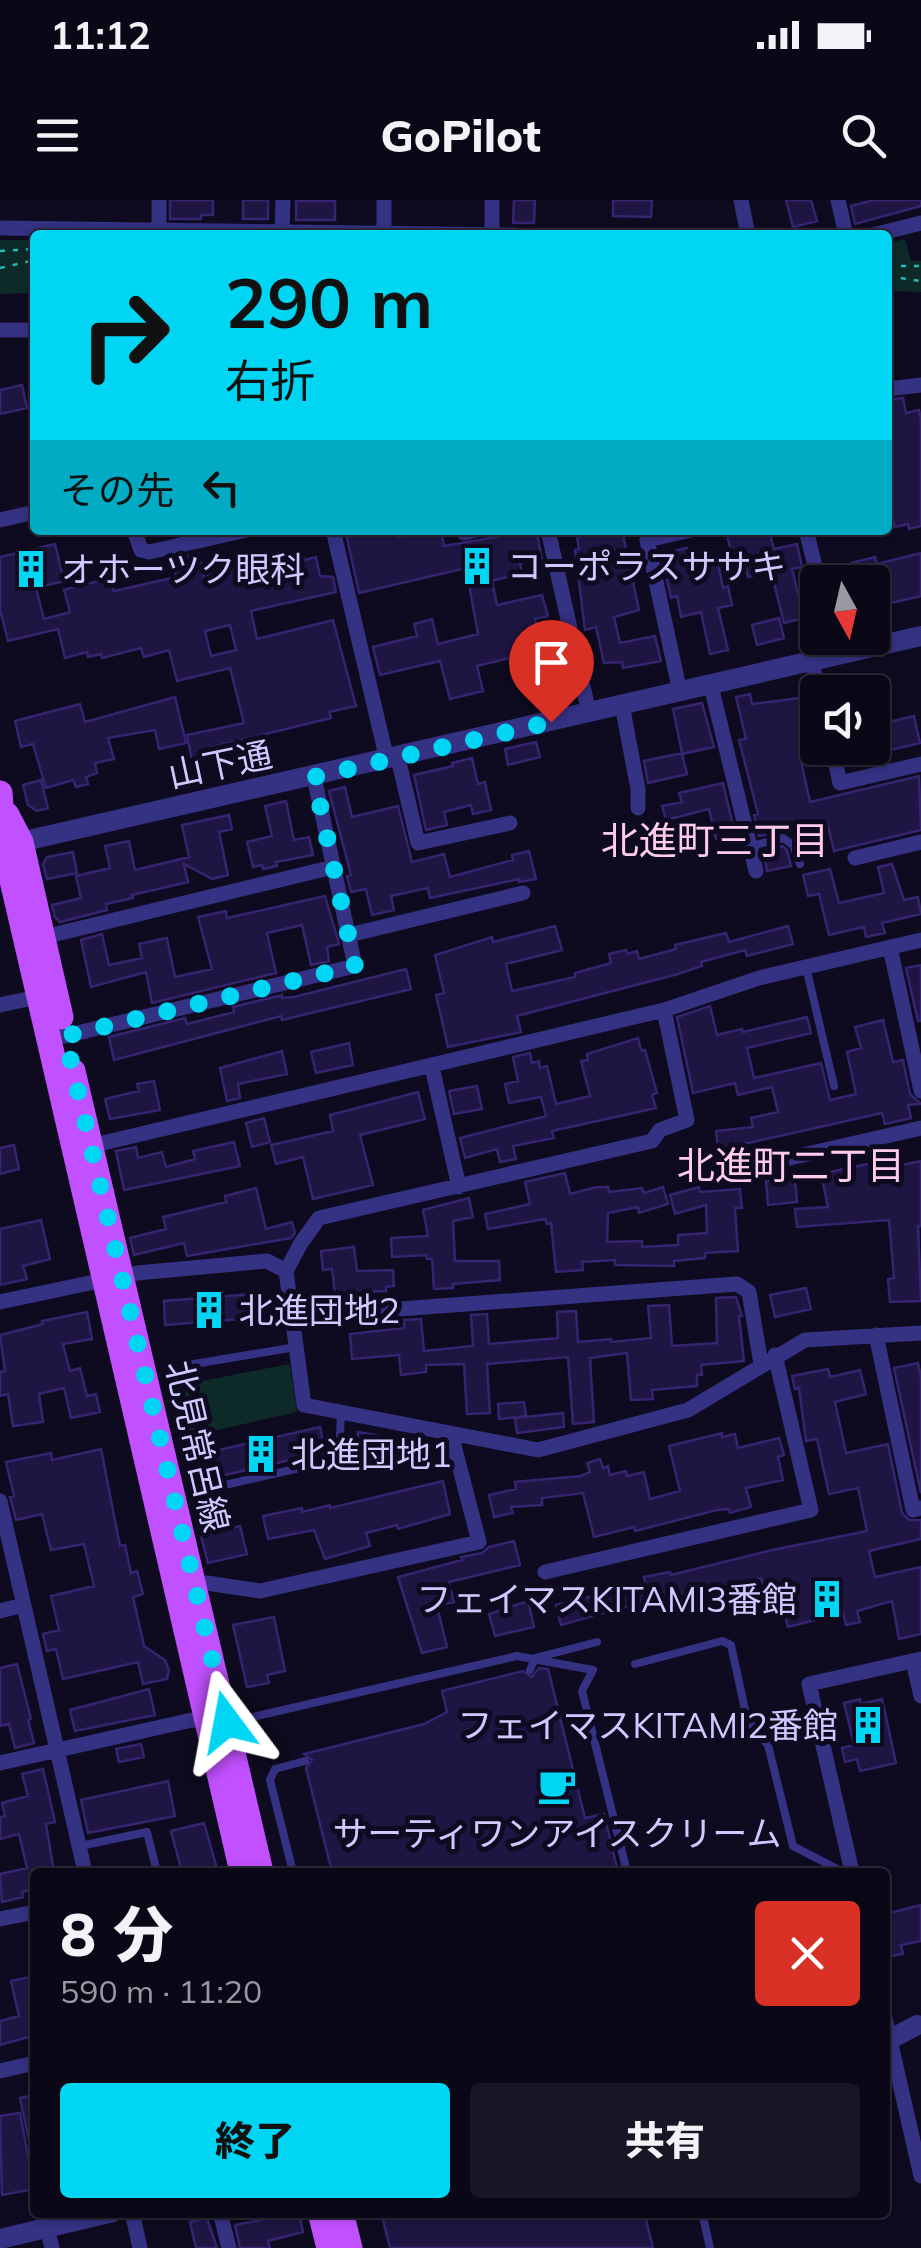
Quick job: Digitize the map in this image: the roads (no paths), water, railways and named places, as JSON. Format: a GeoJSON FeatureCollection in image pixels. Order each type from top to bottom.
{"type":"FeatureCollection","features":[{"type":"Feature","properties":{"kind":"main road","name":"北見常呂線"},"geometry":{"type":"LineString","coordinates":[[1,800],[8,845],[48,995],[217,1721],[260,1868]]}},
{"type":"Feature","properties":{"kind":"main road","name":"北見常呂線"},"geometry":{"type":"LineString","coordinates":[[8,845],[44,937],[48,995],[65,1036],[82,1148]]}},
{"type":"Feature","properties":{"kind":"main road","name":"北見常呂線"},"geometry":{"type":"LineString","coordinates":[[217,1721],[241,1868]]}},
{"type":"Feature","properties":{"kind":"main road"},"geometry":{"type":"LineString","coordinates":[[322,2218],[329,2248]]}},
{"type":"Feature","properties":{"kind":"main road"},"geometry":{"type":"LineString","coordinates":[[342,2218],[350,2248]]}},
{"type":"Feature","properties":{"kind":"street"},"geometry":{"type":"LineString","coordinates":[[159,200],[159,230]]}},
{"type":"Feature","properties":{"kind":"street"},"geometry":{"type":"LineString","coordinates":[[282,230],[283,200]]}},
{"type":"Feature","properties":{"kind":"street"},"geometry":{"type":"LineString","coordinates":[[384,200],[384,230]]}},
{"type":"Feature","properties":{"kind":"street"},"geometry":{"type":"LineString","coordinates":[[492,200],[492,230]]}},
{"type":"Feature","properties":{"kind":"street"},"geometry":{"type":"LineString","coordinates":[[740,200],[747,230]]}},
{"type":"Feature","properties":{"kind":"street"},"geometry":{"type":"LineString","coordinates":[[838,200],[845,230]]}},
{"type":"Feature","properties":{"kind":"street"},"geometry":{"type":"LineString","coordinates":[[892,230],[921,223]]}},
{"type":"Feature","properties":{"kind":"street"},"geometry":{"type":"LineString","coordinates":[[0,228],[80,230]]}},
{"type":"Feature","properties":{"kind":"street"},"geometry":{"type":"LineString","coordinates":[[0,330],[30,330]]}},
{"type":"Feature","properties":{"kind":"street"},"geometry":{"type":"LineString","coordinates":[[892,389],[921,385]]}},
{"type":"Feature","properties":{"kind":"street"},"geometry":{"type":"LineString","coordinates":[[0,520],[30,513]]}},
{"type":"Feature","properties":{"kind":"street"},"geometry":{"type":"LineString","coordinates":[[135,535],[138,545],[148,552],[224,535]]}},
{"type":"Feature","properties":{"kind":"street"},"geometry":{"type":"LineString","coordinates":[[334,535],[392,759],[418,843],[510,823]]}},
{"type":"Feature","properties":{"kind":"street"},"geometry":{"type":"LineString","coordinates":[[549,535],[589,713]]}},
{"type":"Feature","properties":{"kind":"street"},"geometry":{"type":"LineString","coordinates":[[669,535],[647,540],[680,692]]}},
{"type":"Feature","properties":{"kind":"street"},"geometry":{"type":"LineString","coordinates":[[807,535],[815,565]]}},
{"type":"Feature","properties":{"kind":"street","name":"山下通"},"geometry":{"type":"LineString","coordinates":[[890,640],[921,636]]}},
{"type":"Feature","properties":{"kind":"street","name":"山下通"},"geometry":{"type":"LineString","coordinates":[[8,845],[712,686],[812,662],[823,655]]}},
{"type":"Feature","properties":{"kind":"street"},"geometry":{"type":"LineString","coordinates":[[812,662],[815,675]]}},
{"type":"Feature","properties":{"kind":"street"},"geometry":{"type":"LineString","coordinates":[[712,686],[756,872]]}},
{"type":"Feature","properties":{"kind":"street"},"geometry":{"type":"LineString","coordinates":[[622,706],[638,808]]}},
{"type":"Feature","properties":{"kind":"street"},"geometry":{"type":"LineString","coordinates":[[836,765],[840,782],[921,764]]}},
{"type":"Feature","properties":{"kind":"street"},"geometry":{"type":"LineString","coordinates":[[65,1036],[355,966],[314,777]]}},
{"type":"Feature","properties":{"kind":"street"},"geometry":{"type":"LineString","coordinates":[[854,858],[921,842]]}},
{"type":"Feature","properties":{"kind":"street"},"geometry":{"type":"LineString","coordinates":[[44,937],[332,867]]}},
{"type":"Feature","properties":{"kind":"street"},"geometry":{"type":"LineString","coordinates":[[349,935],[523,893]]}},
{"type":"Feature","properties":{"kind":"street"},"geometry":{"type":"LineString","coordinates":[[82,1148],[664,1010],[759,978],[921,940]]}},
{"type":"Feature","properties":{"kind":"street"},"geometry":{"type":"LineString","coordinates":[[890,947],[921,1091]]}},
{"type":"Feature","properties":{"kind":"street"},"geometry":{"type":"LineString","coordinates":[[0,1005],[48,995]]}},
{"type":"Feature","properties":{"kind":"street"},"geometry":{"type":"LineString","coordinates":[[664,1010],[687,1120],[660,1130],[652,1141],[319,1218],[286,1271],[304,1405],[538,1450],[688,1410],[805,1340],[921,1333]]}},
{"type":"Feature","properties":{"kind":"street"},"geometry":{"type":"LineString","coordinates":[[432,1067],[459,1187]]}},
{"type":"Feature","properties":{"kind":"street"},"geometry":{"type":"LineString","coordinates":[[768,1163],[921,1128]]}},
{"type":"Feature","properties":{"kind":"street"},"geometry":{"type":"LineString","coordinates":[[0,1302],[113,1278],[267,1261],[286,1271]]}},
{"type":"Feature","properties":{"kind":"street"},"geometry":{"type":"LineString","coordinates":[[292,1317],[738,1284],[750,1292],[811,1510],[544,1572]]}},
{"type":"Feature","properties":{"kind":"street"},"geometry":{"type":"LineString","coordinates":[[876,1335],[912,1510],[921,1508]]}},
{"type":"Feature","properties":{"kind":"street"},"geometry":{"type":"LineString","coordinates":[[186,1585],[260,1591],[479,1542],[452,1434]]}},
{"type":"Feature","properties":{"kind":"street"},"geometry":{"type":"LineString","coordinates":[[0,1501],[85,1868]]}},
{"type":"Feature","properties":{"kind":"street"},"geometry":{"type":"LineString","coordinates":[[0,1610],[23,1605]]}},
{"type":"Feature","properties":{"kind":"street"},"geometry":{"type":"LineString","coordinates":[[851,1868],[808,1684],[917,1660],[921,1696]]}},
{"type":"Feature","properties":{"kind":"street"},"geometry":{"type":"LineString","coordinates":[[0,1763],[192,1720],[217,1721]]}},
{"type":"Feature","properties":{"kind":"street"},"geometry":{"type":"LineString","coordinates":[[0,1919],[30,1913]]}},
{"type":"Feature","properties":{"kind":"street"},"geometry":{"type":"LineString","coordinates":[[890,2029],[919,2025]]}},
{"type":"Feature","properties":{"kind":"street"},"geometry":{"type":"LineString","coordinates":[[890,2047],[921,2176]]}},
{"type":"Feature","properties":{"kind":"street"},"geometry":{"type":"LineString","coordinates":[[0,2071],[30,2064]]}},
{"type":"Feature","properties":{"kind":"street"},"geometry":{"type":"LineString","coordinates":[[0,2239],[49,2238],[98,2218]]}},
{"type":"Feature","properties":{"kind":"street"},"geometry":{"type":"LineString","coordinates":[[133,2218],[140,2248]]}},
{"type":"Feature","properties":{"kind":"street"},"geometry":{"type":"LineString","coordinates":[[222,2218],[229,2248]]}},
{"type":"Feature","properties":{"kind":"lane"},"geometry":{"type":"LineString","coordinates":[[750,846],[783,838],[793,845],[800,864]]}},
{"type":"Feature","properties":{"kind":"lane"},"geometry":{"type":"LineString","coordinates":[[806,967],[834,1086]]}},
{"type":"Feature","properties":{"kind":"lane"},"geometry":{"type":"LineString","coordinates":[[188,1365],[296,1347]]}},
{"type":"Feature","properties":{"kind":"lane"},"geometry":{"type":"LineString","coordinates":[[216,1487],[339,1458],[341,1412]]}},
{"type":"Feature","properties":{"kind":"lane"},"geometry":{"type":"LineString","coordinates":[[530,1670],[534,1658],[597,1642]]}},
{"type":"Feature","properties":{"kind":"lane"},"geometry":{"type":"LineString","coordinates":[[635,1664],[722,1642],[731,1645],[747,1720],[768,1745],[792,1846],[836,1868]]}},
{"type":"Feature","properties":{"kind":"lane"},"geometry":{"type":"LineString","coordinates":[[217,1721],[240,1722],[517,1656],[592,1670],[582,1691],[626,1868]]}},
{"type":"Feature","properties":{"kind":"lane"},"geometry":{"type":"LineString","coordinates":[[293,1868],[270,1780],[275,1770],[305,1761]]}},
{"type":"Feature","properties":{"kind":"lane"},"geometry":{"type":"LineString","coordinates":[[80,1846],[147,1832],[156,1868]]}},
{"type":"Feature","properties":{"kind":"lane"},"geometry":{"type":"LineString","coordinates":[[820,1858],[822,1868]]}},
{"type":"Feature","properties":{"kind":"lane"},"geometry":{"type":"LineString","coordinates":[[703,2218],[710,2248]]}},
{"type":"Feature","properties":{"kind":"place","name":"コーポラスササキ"},"geometry":{"type":"Point","coordinates":[477,566]}},
{"type":"Feature","properties":{"kind":"place","name":"オホーツク眼科"},"geometry":{"type":"Point","coordinates":[31,569]}},
{"type":"Feature","properties":{"kind":"place","name":"北進団地2"},"geometry":{"type":"Point","coordinates":[209,1310]}},
{"type":"Feature","properties":{"kind":"place","name":"北進団地1"},"geometry":{"type":"Point","coordinates":[261,1454]}},
{"type":"Feature","properties":{"kind":"place","name":"フェイマスKITAMI3番館"},"geometry":{"type":"Point","coordinates":[827,1599]}},
{"type":"Feature","properties":{"kind":"place","name":"フェイマスKITAMI2番館"},"geometry":{"type":"Point","coordinates":[868,1725]}},
{"type":"Feature","properties":{"kind":"place","name":"サーティワンアイスクリーム"},"geometry":{"type":"Point","coordinates":[557,1786]}},
{"type":"Feature","properties":{"kind":"district","name":"北進町三丁目"},"geometry":{"type":"Point","coordinates":[715,840]}},
{"type":"Feature","properties":{"kind":"district","name":"北進町二丁目"},"geometry":{"type":"Point","coordinates":[791,1165]}}]}
